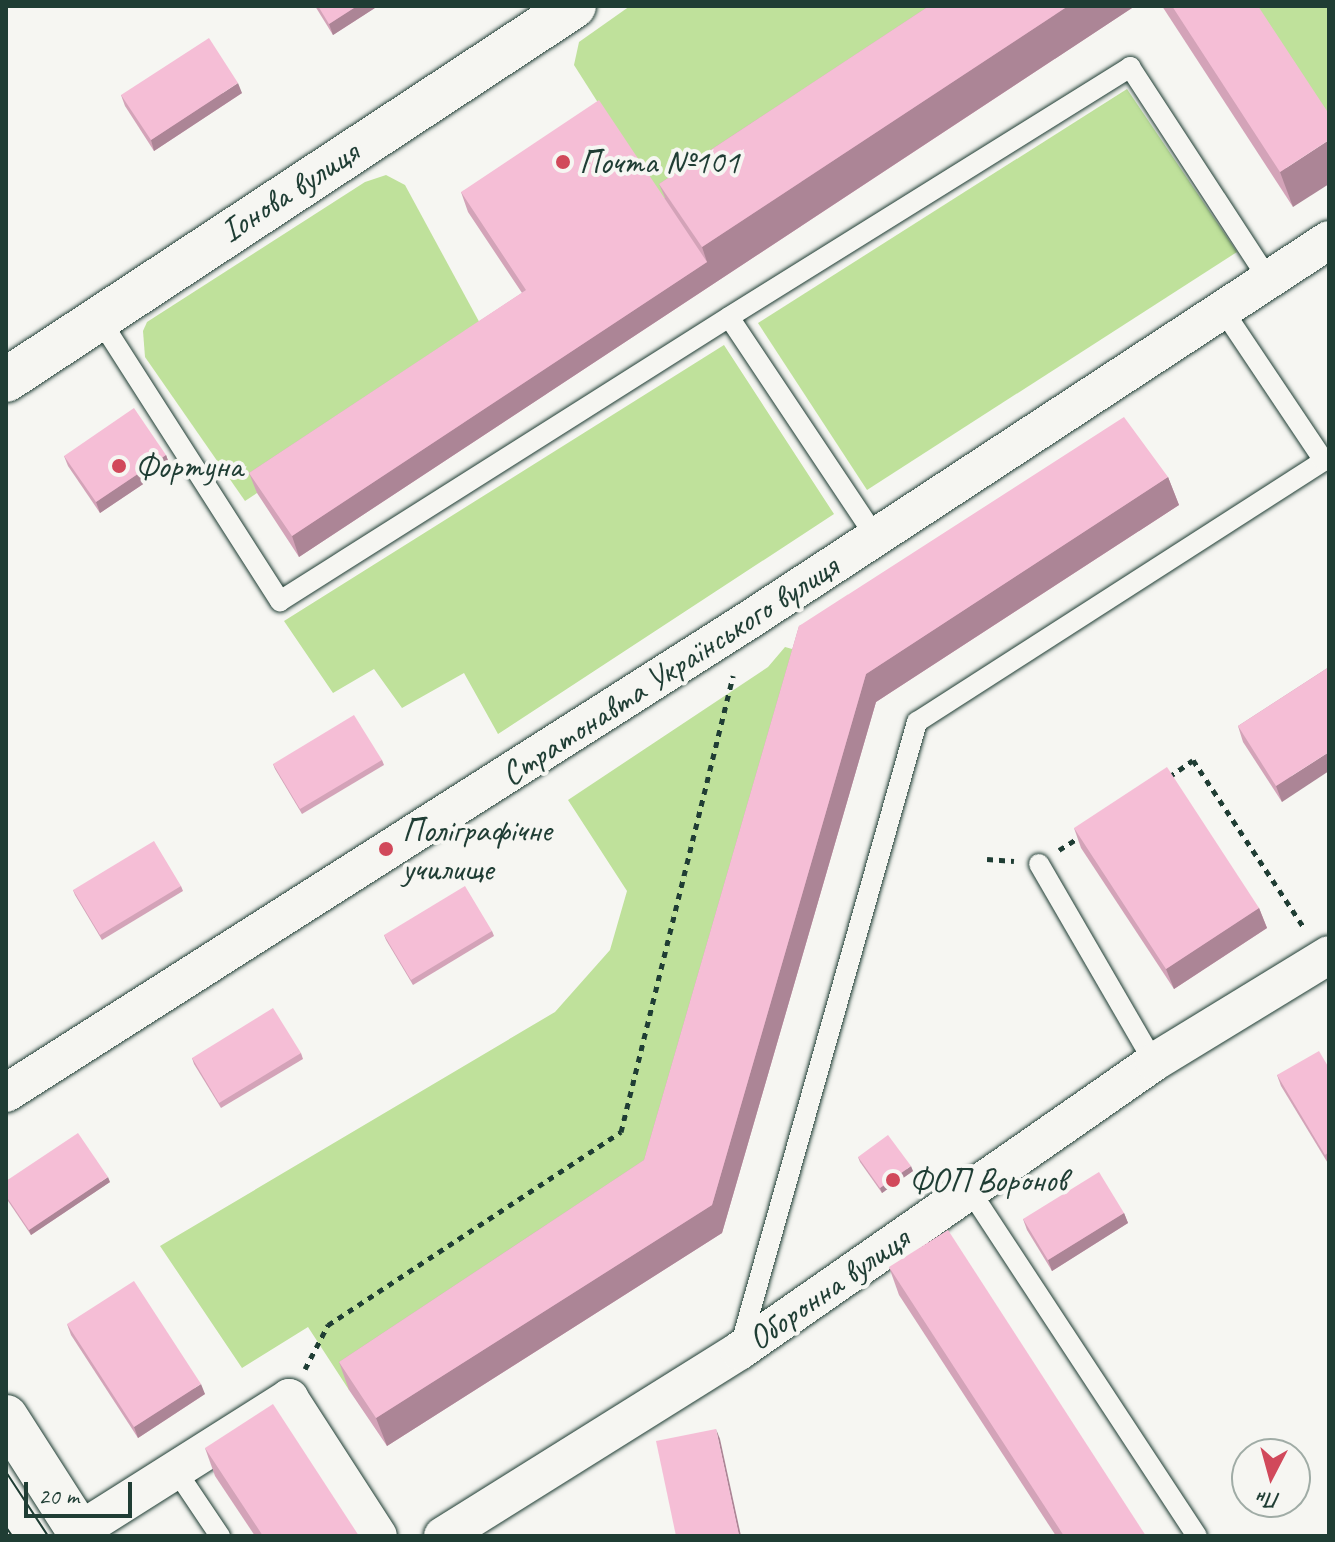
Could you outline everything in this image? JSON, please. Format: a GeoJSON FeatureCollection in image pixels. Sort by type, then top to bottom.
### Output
{"type":"FeatureCollection","features":[{"type":"Feature","properties":{"kind":"street","name":"Іонова вулиця"},"geometry":{"type":"LineString","coordinates":[[6,380],[97,315],[574,6]]}},
{"type":"Feature","properties":{"kind":"street","name":"Стратонавта Українського вулиця"},"geometry":{"type":"LineString","coordinates":[[6,1093],[746,622],[1329,240]]}},
{"type":"Feature","properties":{"kind":"street","name":"Оборонна вулиця"},"geometry":{"type":"LineString","coordinates":[[443,1536],[739,1351],[1154,1062],[1327,956]]}},
{"type":"Feature","properties":{"kind":"street"},"geometry":{"type":"LineString","coordinates":[[6,1417],[80,1534],[175,1469],[289,1398],[378,1536]]}},
{"type":"Feature","properties":{"kind":"lane"},"geometry":{"type":"LineString","coordinates":[[97,315],[280,601],[1130,67],[1268,279]]}},
{"type":"Feature","properties":{"kind":"lane"},"geometry":{"type":"LineString","coordinates":[[739,1351],[917,722],[1324,461],[1223,310]]}},
{"type":"Feature","properties":{"kind":"lane"},"geometry":{"type":"LineString","coordinates":[[729,317],[875,536]]}},
{"type":"Feature","properties":{"kind":"lane"},"geometry":{"type":"LineString","coordinates":[[1039,864],[1154,1062]]}},
{"type":"Feature","properties":{"kind":"lane"},"geometry":{"type":"LineString","coordinates":[[969,1189],[1197,1536]]}},
{"type":"Feature","properties":{"kind":"lane"},"geometry":{"type":"LineString","coordinates":[[175,1469],[220,1536]]}},
{"type":"Feature","properties":{"kind":"path"},"geometry":{"type":"LineString","coordinates":[[289,1398],[328,1325],[621,1132],[746,622]]}},
{"type":"Feature","properties":{"kind":"path"},"geometry":{"type":"LineString","coordinates":[[1154,786],[1193,760],[1327,956]]}},
{"type":"Feature","properties":{"kind":"path"},"geometry":{"type":"LineString","coordinates":[[987,859],[1039,864],[1090,829]]}},
{"type":"Feature","properties":{"kind":"green space"},"geometry":{"type":"Polygon","coordinates":[[[630,6],[995,6],[672,219],[574,65],[579,42],[630,6]]]}},
{"type":"Feature","properties":{"kind":"green space"},"geometry":{"type":"Polygon","coordinates":[[[1248,6],[1329,6],[1329,130],[1248,6]]]}},
{"type":"Feature","properties":{"kind":"green space"},"geometry":{"type":"Polygon","coordinates":[[[1127,89],[1237,252],[867,490],[758,323],[1127,89]]]}},
{"type":"Feature","properties":{"kind":"green space"},"geometry":{"type":"Polygon","coordinates":[[[386,175],[405,185],[489,340],[245,501],[145,357],[143,331],[147,322],[365,182],[386,175]]]}},
{"type":"Feature","properties":{"kind":"green space"},"geometry":{"type":"Polygon","coordinates":[[[724,345],[834,514],[498,734],[464,673],[402,708],[374,669],[333,693],[284,621],[724,345]]]}},
{"type":"Feature","properties":{"kind":"green space"},"geometry":{"type":"Polygon","coordinates":[[[785,647],[810,654],[654,1188],[349,1390],[308,1327],[242,1368],[160,1246],[555,1012],[610,950],[627,891],[568,800],[768,667],[785,647]]]}},
{"type":"Feature","properties":{"kind":"building"},"geometry":{"type":"Polygon","coordinates":[[[318,6],[357,6],[329,24],[318,6]]]}},
{"type":"Feature","properties":{"kind":"building"},"geometry":{"type":"Polygon","coordinates":[[[929,6],[1068,6],[702,247],[659,184],[929,6]]]}},
{"type":"Feature","properties":{"kind":"building"},"geometry":{"type":"Polygon","coordinates":[[[1172,6],[1258,6],[1329,114],[1329,140],[1280,172],[1172,6]]]}},
{"type":"Feature","properties":{"kind":"building"},"geometry":{"type":"Polygon","coordinates":[[[209,38],[238,83],[151,140],[121,95],[209,38]]]}},
{"type":"Feature","properties":{"kind":"building"},"geometry":{"type":"Polygon","coordinates":[[[599,100],[707,262],[292,536],[249,473],[526,290],[461,192],[599,100]]]}},
{"type":"Feature","properties":{"kind":"building","name":"Фортуна"},"geometry":{"type":"Polygon","coordinates":[[[134,408],[166,455],[96,502],[64,456],[134,408]]]}},
{"type":"Feature","properties":{"kind":"building"},"geometry":{"type":"Polygon","coordinates":[[[1124,417],[1168,477],[866,674],[712,1205],[376,1418],[339,1362],[644,1160],[799,626],[1124,417]]]}},
{"type":"Feature","properties":{"kind":"building"},"geometry":{"type":"Polygon","coordinates":[[[1329,667],[1329,752],[1276,786],[1238,726],[1329,667]]]}},
{"type":"Feature","properties":{"kind":"building"},"geometry":{"type":"Polygon","coordinates":[[[354,715],[382,760],[300,809],[273,764],[354,715]]]}},
{"type":"Feature","properties":{"kind":"building"},"geometry":{"type":"Polygon","coordinates":[[[1167,767],[1259,908],[1166,969],[1074,828],[1167,767]]]}},
{"type":"Feature","properties":{"kind":"building"},"geometry":{"type":"Polygon","coordinates":[[[154,841],[181,886],[100,935],[73,890],[154,841]]]}},
{"type":"Feature","properties":{"kind":"building"},"geometry":{"type":"Polygon","coordinates":[[[465,886],[492,931],[411,980],[384,935],[465,886]]]}},
{"type":"Feature","properties":{"kind":"building"},"geometry":{"type":"Polygon","coordinates":[[[273,1008],[301,1053],[219,1103],[192,1058],[273,1008]]]}},
{"type":"Feature","properties":{"kind":"building"},"geometry":{"type":"Polygon","coordinates":[[[1319,1051],[1329,1068],[1329,1152],[1325,1155],[1277,1075],[1319,1051]]]}},
{"type":"Feature","properties":{"kind":"building"},"geometry":{"type":"Polygon","coordinates":[[[78,1133],[108,1177],[29,1230],[6,1196],[6,1181],[78,1133]]]}},
{"type":"Feature","properties":{"kind":"building"},"geometry":{"type":"Polygon","coordinates":[[[888,1135],[911,1166],[880,1188],[858,1157],[888,1135]]]}},
{"type":"Feature","properties":{"kind":"building"},"geometry":{"type":"Polygon","coordinates":[[[1099,1172],[1124,1213],[1048,1260],[1023,1219],[1099,1172]]]}},
{"type":"Feature","properties":{"kind":"building"},"geometry":{"type":"Polygon","coordinates":[[[948,1230],[1146,1536],[1064,1536],[889,1267],[948,1230]]]}},
{"type":"Feature","properties":{"kind":"building"},"geometry":{"type":"Polygon","coordinates":[[[134,1281],[201,1384],[134,1427],[67,1324],[134,1281]]]}},
{"type":"Feature","properties":{"kind":"building"},"geometry":{"type":"Polygon","coordinates":[[[273,1404],[359,1536],[263,1536],[205,1448],[273,1404]]]}},
{"type":"Feature","properties":{"kind":"building"},"geometry":{"type":"Polygon","coordinates":[[[716,1429],[739,1535],[676,1536],[656,1441],[716,1429]]]}},
{"type":"Feature","properties":{"kind":"tram line"},"geometry":{"type":"LineString","coordinates":[[6,1472],[48,1536]]}},
{"type":"Feature","properties":{"kind":"tram line"},"geometry":{"type":"LineString","coordinates":[[6,1527],[12,1536]]}},
{"type":"Feature","properties":{"kind":"place","name":"Почта №101"},"geometry":{"type":"Point","coordinates":[563,162]}},
{"type":"Feature","properties":{"kind":"place","name":"Фортуна"},"geometry":{"type":"Point","coordinates":[119,466]}},
{"type":"Feature","properties":{"kind":"place","name":"Поліграфічне училище"},"geometry":{"type":"Point","coordinates":[386,849]}},
{"type":"Feature","properties":{"kind":"place","name":"ФОП Воронов"},"geometry":{"type":"Point","coordinates":[893,1180]}}]}
